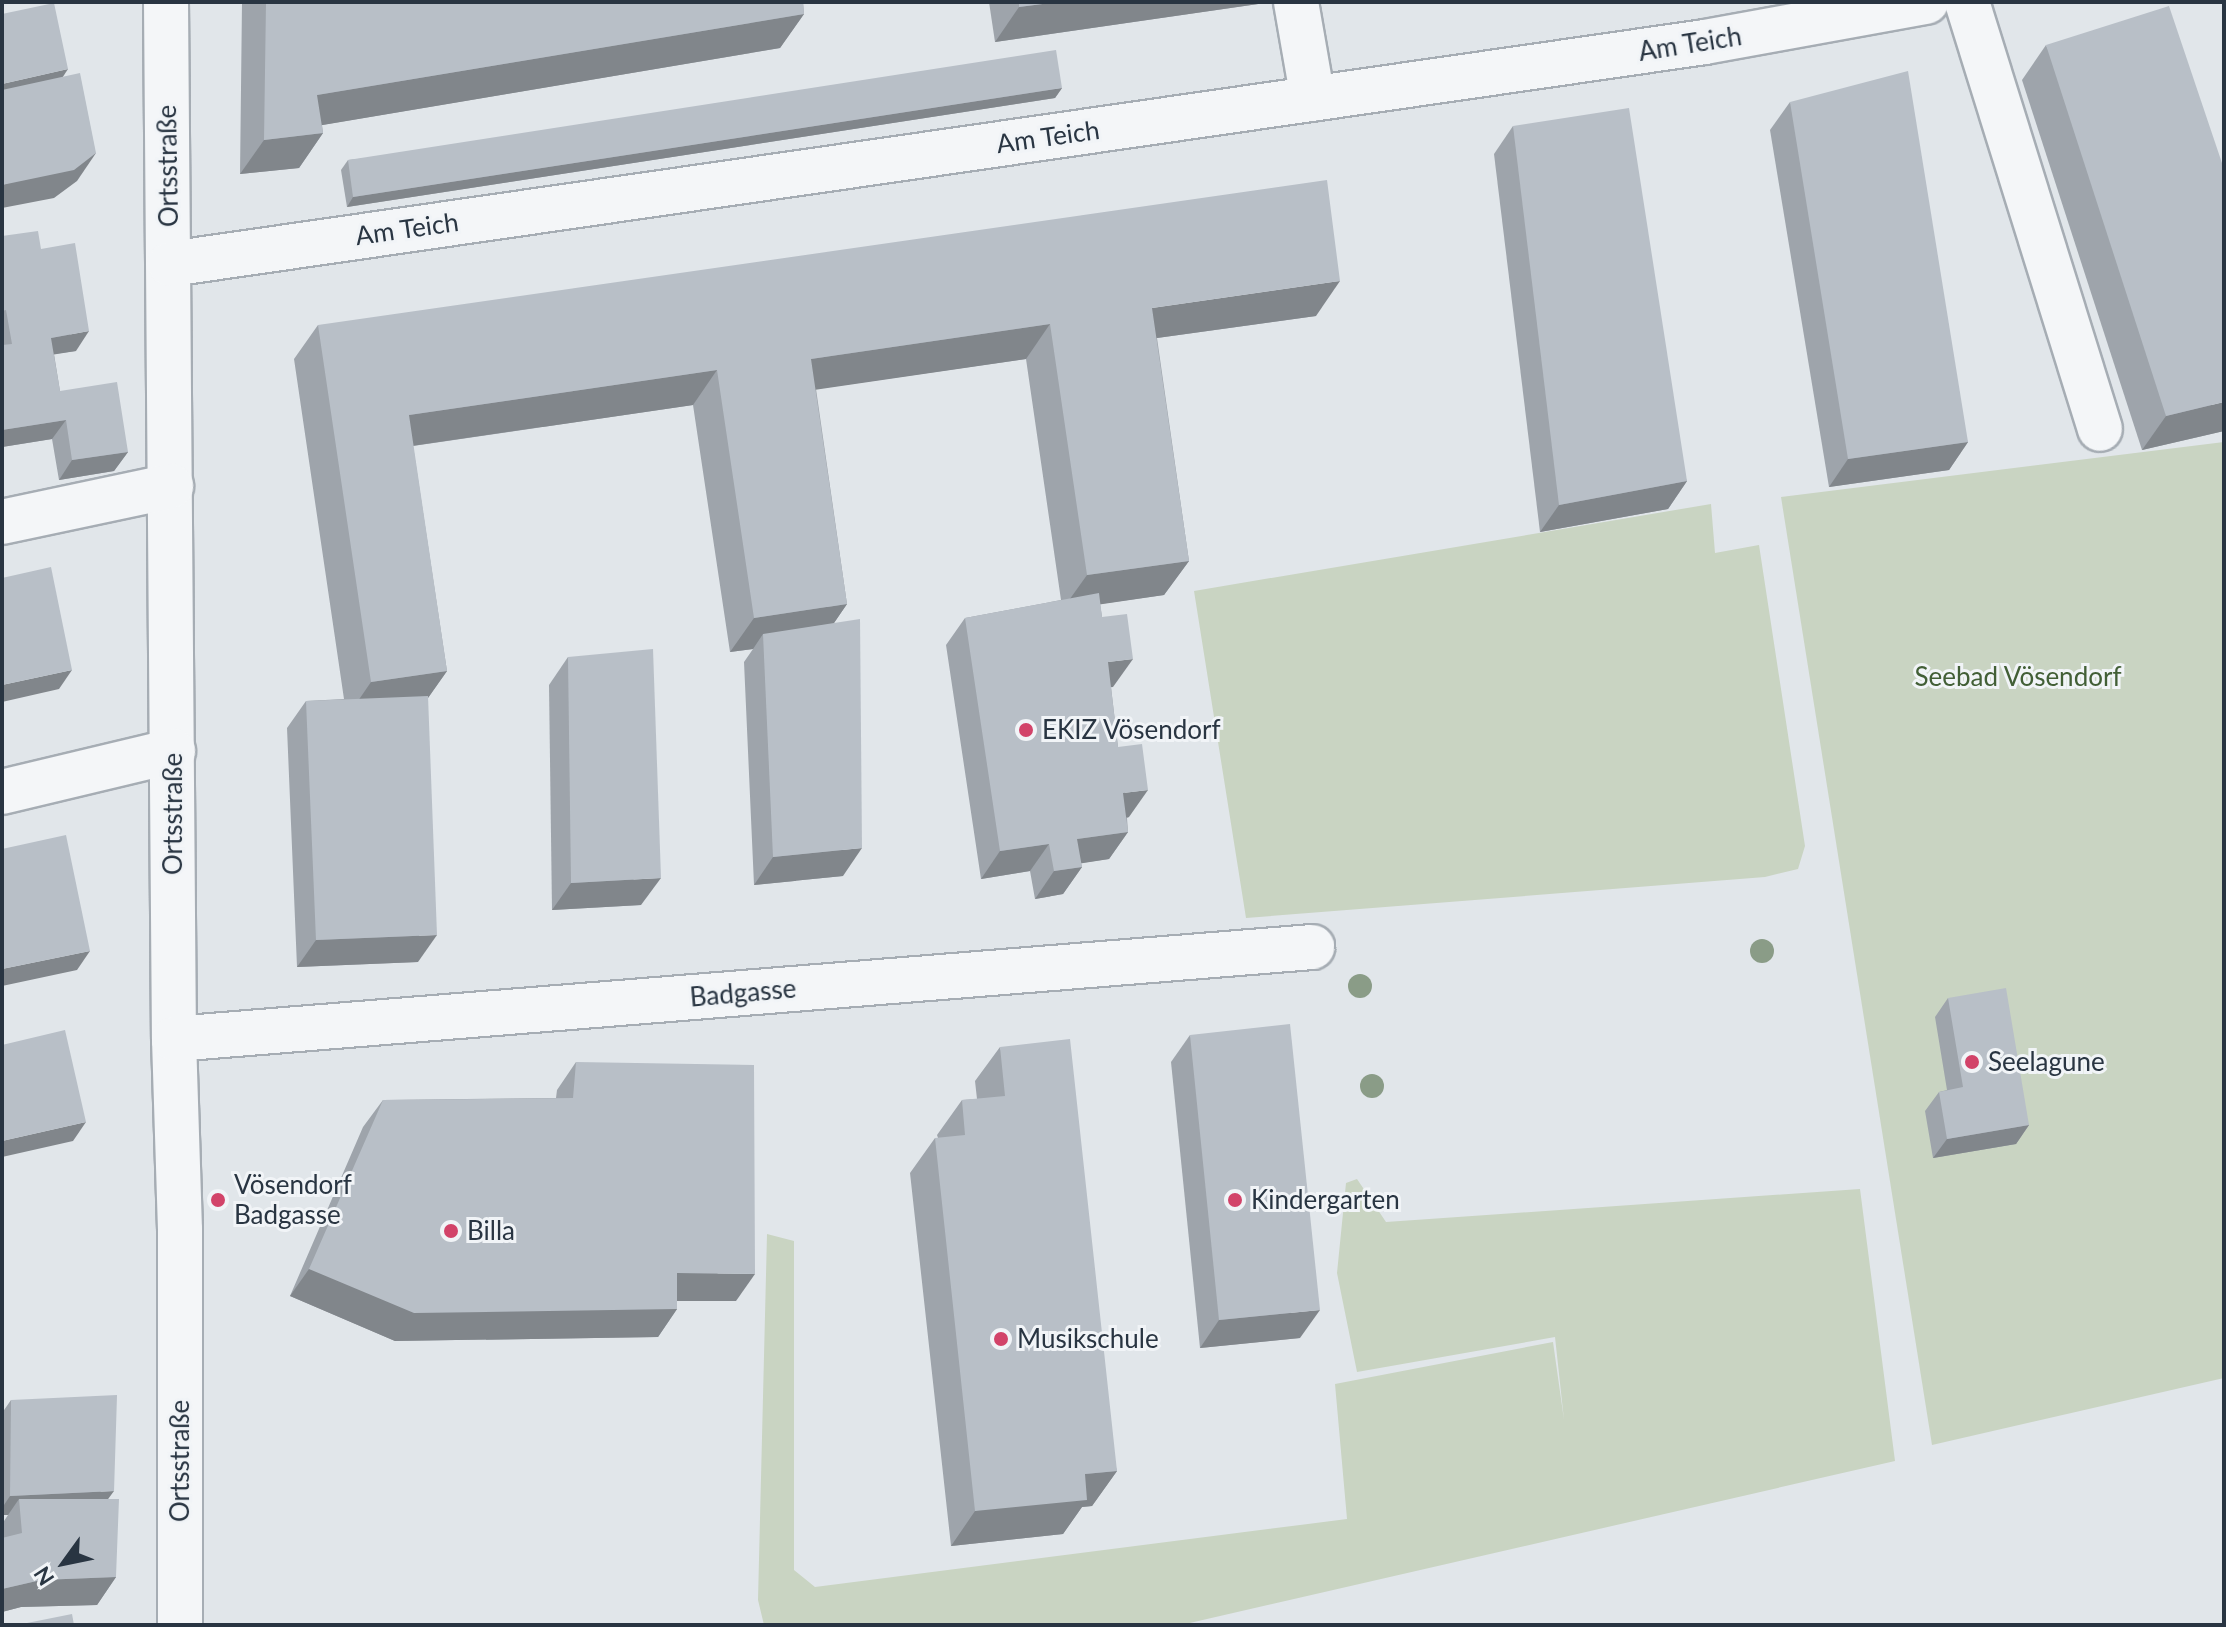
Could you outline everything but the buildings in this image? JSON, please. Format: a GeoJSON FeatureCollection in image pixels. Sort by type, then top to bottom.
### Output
{"type":"FeatureCollection","features":[{"type":"Feature","properties":{"kind":"street","name":"Ortsstraße"},"geometry":{"type":"LineString","coordinates":[[166,2],[174,1039],[180,1230],[180,1625]]}},
{"type":"Feature","properties":{"kind":"street"},"geometry":{"type":"LineString","coordinates":[[1296,2],[1313,99]]}},
{"type":"Feature","properties":{"kind":"street","name":"Am Teich"},"geometry":{"type":"LineString","coordinates":[[170,264],[1705,42],[1926,2]]}},
{"type":"Feature","properties":{"kind":"street"},"geometry":{"type":"LineString","coordinates":[[1967,2],[2100,429]]}},
{"type":"Feature","properties":{"kind":"street"},"geometry":{"type":"LineString","coordinates":[[2,522],[171,486]]}},
{"type":"Feature","properties":{"kind":"street"},"geometry":{"type":"LineString","coordinates":[[2,792],[173,751]]}},
{"type":"Feature","properties":{"kind":"street","name":"Badgasse"},"geometry":{"type":"LineString","coordinates":[[174,1039],[1312,947]]}},
{"type":"Feature","properties":{"kind":"green space","name":"Seebad Vösendorf"},"geometry":{"type":"Polygon","coordinates":[[[2224,442],[2224,1378],[1932,1445],[1781,497],[2224,442]]]}},
{"type":"Feature","properties":{"kind":"green space"},"geometry":{"type":"Polygon","coordinates":[[[1711,504],[1715,553],[1759,545],[1805,846],[1798,869],[1765,877],[1246,918],[1194,591],[1711,504]]]}},
{"type":"Feature","properties":{"kind":"green space"},"geometry":{"type":"Polygon","coordinates":[[[1357,1179],[1386,1222],[1860,1189],[1895,1461],[1181,1625],[764,1625],[758,1600],[767,1234],[794,1241],[794,1570],[815,1587],[1347,1519],[1335,1384],[1553,1342],[1564,1420],[1555,1337],[1357,1372],[1337,1273],[1346,1183],[1357,1179]]]}},
{"type":"Feature","properties":{"kind":"place","name":"EKIZ Vösendorf"},"geometry":{"type":"Point","coordinates":[1026,730]}},
{"type":"Feature","properties":{"kind":"place","name":"Seelagune"},"geometry":{"type":"Point","coordinates":[1972,1062]}},
{"type":"Feature","properties":{"kind":"place","name":"Vösendorf Badgasse"},"geometry":{"type":"Point","coordinates":[218,1200]}},
{"type":"Feature","properties":{"kind":"place","name":"Kindergarten"},"geometry":{"type":"Point","coordinates":[1235,1200]}},
{"type":"Feature","properties":{"kind":"place","name":"Billa"},"geometry":{"type":"Point","coordinates":[451,1231]}},
{"type":"Feature","properties":{"kind":"place","name":"Musikschule"},"geometry":{"type":"Point","coordinates":[1001,1339]}}]}
